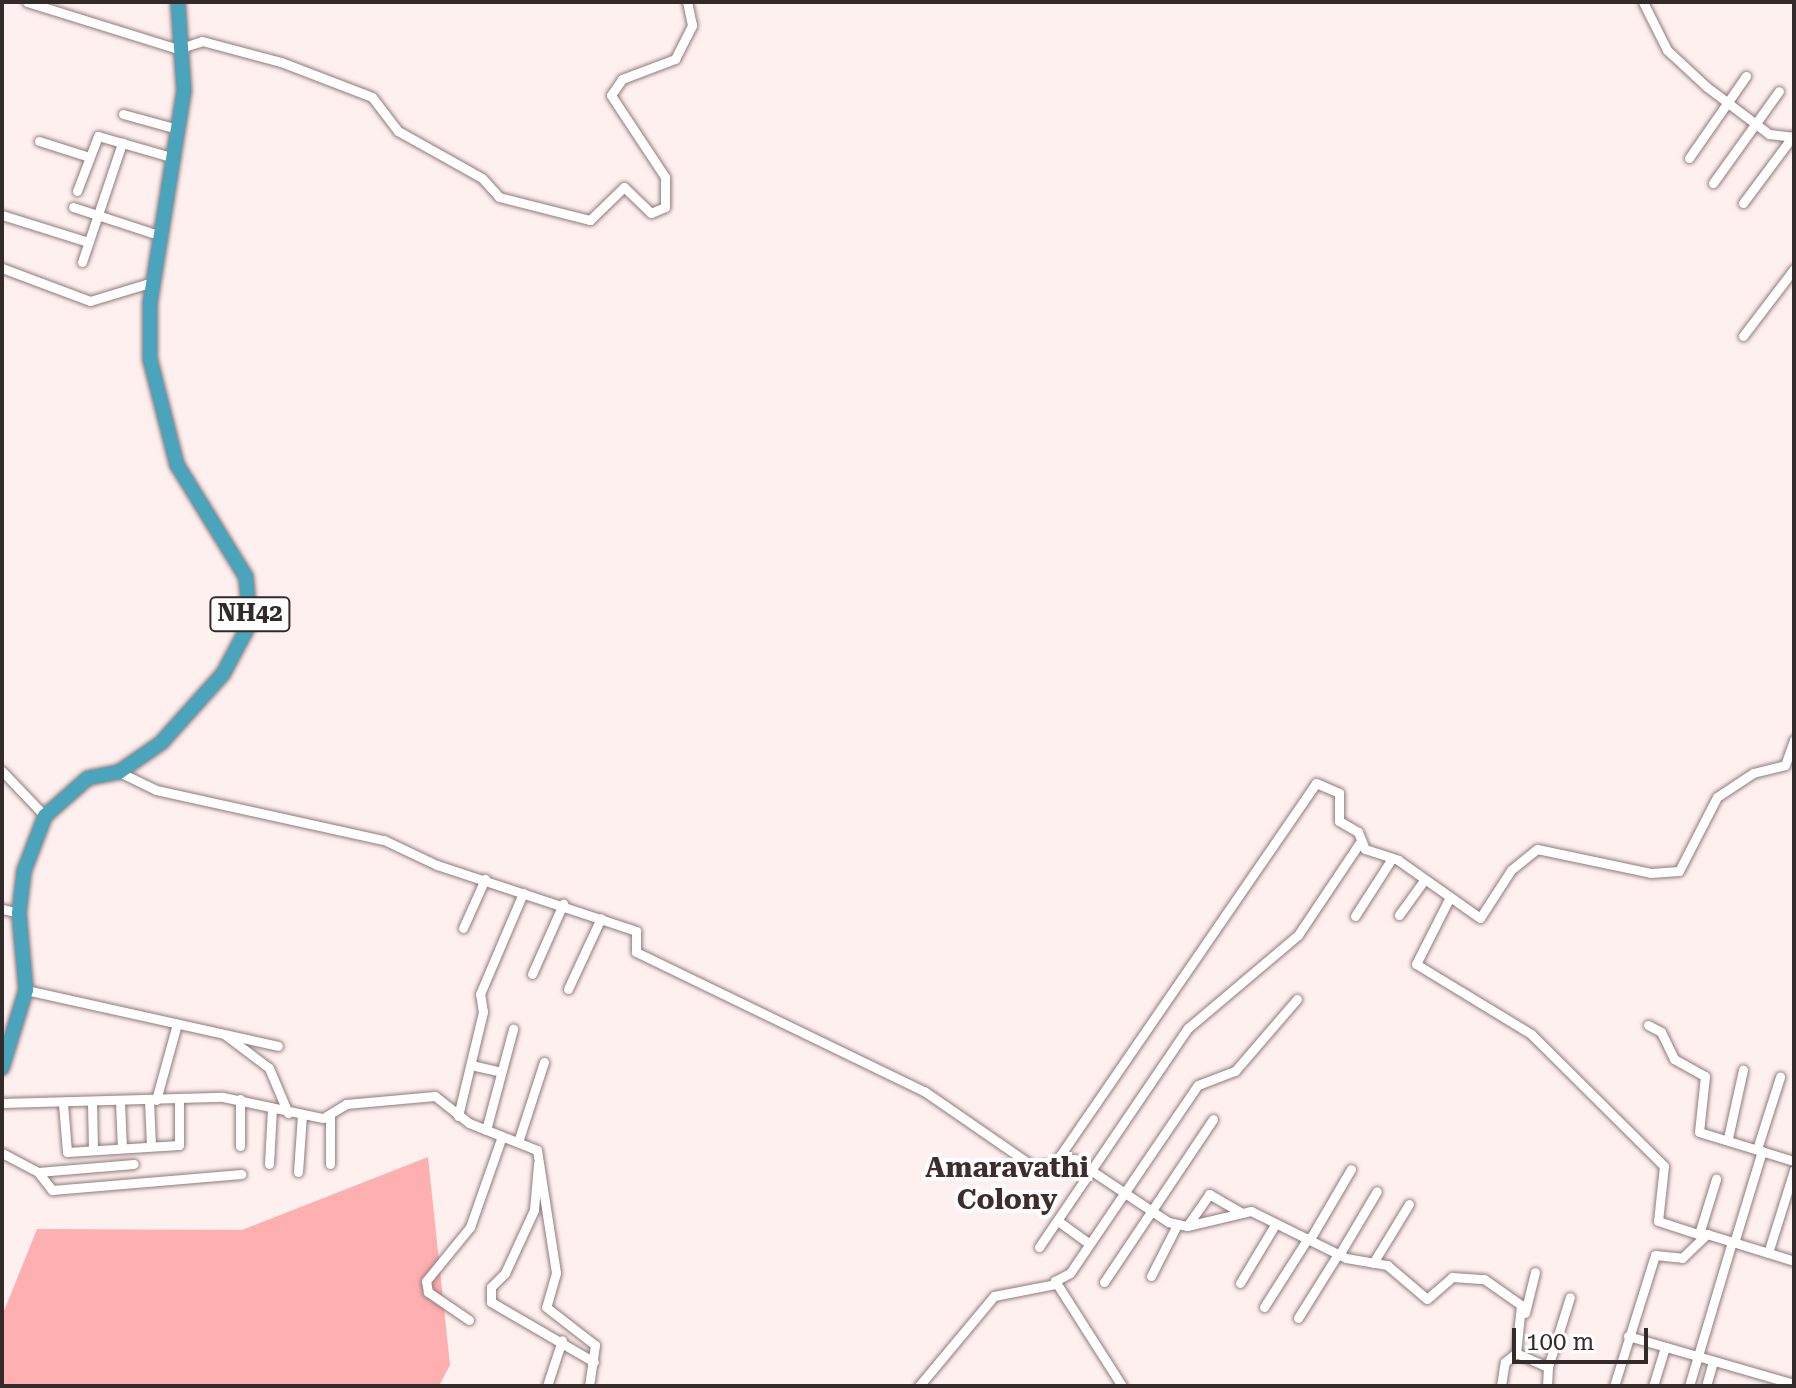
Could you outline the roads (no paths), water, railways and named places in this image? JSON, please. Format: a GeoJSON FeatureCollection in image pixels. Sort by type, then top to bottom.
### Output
{"type":"FeatureCollection","features":[{"type":"Feature","properties":{"kind":"highway","name":"NH42"},"geometry":{"type":"LineString","coordinates":[[2,1068],[26,990],[19,913],[24,871],[45,816],[88,778],[119,772],[197,708],[250,623],[246,577],[177,465],[156,394],[153,282],[178,129],[184,49],[178,2]]}},
{"type":"Feature","properties":{"kind":"street"},"geometry":{"type":"LineString","coordinates":[[27,2],[184,49],[202,41],[281,62],[372,97],[398,131],[482,178],[499,197],[590,220],[624,187],[651,213],[662,212],[665,177],[611,95],[622,79],[675,59],[692,25],[687,2]]}},
{"type":"Feature","properties":{"kind":"street"},"geometry":{"type":"LineString","coordinates":[[1643,2],[1667,50],[1756,124],[1794,136],[1743,203]]}},
{"type":"Feature","properties":{"kind":"street"},"geometry":{"type":"LineString","coordinates":[[1689,158],[1746,76]]}},
{"type":"Feature","properties":{"kind":"street"},"geometry":{"type":"LineString","coordinates":[[1713,183],[1779,91]]}},
{"type":"Feature","properties":{"kind":"street"},"geometry":{"type":"LineString","coordinates":[[123,114],[178,129]]}},
{"type":"Feature","properties":{"kind":"street"},"geometry":{"type":"LineString","coordinates":[[77,191],[98,136],[174,158]]}},
{"type":"Feature","properties":{"kind":"street"},"geometry":{"type":"LineString","coordinates":[[39,141],[89,157]]}},
{"type":"Feature","properties":{"kind":"street"},"geometry":{"type":"LineString","coordinates":[[82,262],[122,143]]}},
{"type":"Feature","properties":{"kind":"street"},"geometry":{"type":"LineString","coordinates":[[73,207],[161,236]]}},
{"type":"Feature","properties":{"kind":"street"},"geometry":{"type":"LineString","coordinates":[[2,215],[88,242]]}},
{"type":"Feature","properties":{"kind":"street"},"geometry":{"type":"LineString","coordinates":[[2,268],[90,301],[153,282]]}},
{"type":"Feature","properties":{"kind":"street"},"geometry":{"type":"LineString","coordinates":[[1743,336],[1794,269]]}},
{"type":"Feature","properties":{"kind":"street"},"geometry":{"type":"LineString","coordinates":[[1056,1162],[1316,783],[1339,793],[1339,821],[1361,841],[1482,917],[1511,870],[1543,848],[1651,873],[1679,871],[1717,797],[1753,773],[1785,765],[1794,740]]}},
{"type":"Feature","properties":{"kind":"street"},"geometry":{"type":"LineString","coordinates":[[2,771],[45,816]]}},
{"type":"Feature","properties":{"kind":"street"},"geometry":{"type":"LineString","coordinates":[[119,772],[156,790],[384,840],[637,932],[636,952],[924,1091],[1034,1167],[1074,1159],[1152,1214],[1182,1225],[1240,1212],[1256,1213],[1273,1228],[1309,1238],[1339,1255],[1391,1267],[1427,1299],[1447,1279],[1470,1274],[1525,1313]]}},
{"type":"Feature","properties":{"kind":"street"},"geometry":{"type":"LineString","coordinates":[[1039,1247],[1094,1171],[1188,1028],[1298,935],[1361,841]]}},
{"type":"Feature","properties":{"kind":"street"},"geometry":{"type":"LineString","coordinates":[[1355,916],[1391,860]]}},
{"type":"Feature","properties":{"kind":"street"},"geometry":{"type":"LineString","coordinates":[[463,928],[485,879]]}},
{"type":"Feature","properties":{"kind":"street"},"geometry":{"type":"LineString","coordinates":[[1399,915],[1425,879]]}},
{"type":"Feature","properties":{"kind":"street"},"geometry":{"type":"LineString","coordinates":[[458,1116],[471,1065],[480,994],[523,893]]}},
{"type":"Feature","properties":{"kind":"street"},"geometry":{"type":"LineString","coordinates":[[1450,897],[1416,964],[1531,1034],[1664,1166],[1658,1221],[1794,1261]]}},
{"type":"Feature","properties":{"kind":"street"},"geometry":{"type":"LineString","coordinates":[[532,974],[563,904]]}},
{"type":"Feature","properties":{"kind":"street"},"geometry":{"type":"LineString","coordinates":[[2,909],[19,913]]}},
{"type":"Feature","properties":{"kind":"street"},"geometry":{"type":"LineString","coordinates":[[568,989],[601,918]]}},
{"type":"Feature","properties":{"kind":"street"},"geometry":{"type":"LineString","coordinates":[[26,990],[278,1046]]}},
{"type":"Feature","properties":{"kind":"street"},"geometry":{"type":"LineString","coordinates":[[919,1386],[994,1296],[1055,1284],[1088,1243],[1198,1085],[1235,1071],[1297,999]]}},
{"type":"Feature","properties":{"kind":"street"},"geometry":{"type":"LineString","coordinates":[[151,1146],[153,1100],[177,1024]]}},
{"type":"Feature","properties":{"kind":"street"},"geometry":{"type":"LineString","coordinates":[[1648,1025],[1661,1032],[1674,1059],[1705,1076],[1696,1129],[1794,1161]]}},
{"type":"Feature","properties":{"kind":"street"},"geometry":{"type":"LineString","coordinates":[[486,1130],[513,1029]]}},
{"type":"Feature","properties":{"kind":"street"},"geometry":{"type":"LineString","coordinates":[[224,1034],[269,1068],[288,1113]]}},
{"type":"Feature","properties":{"kind":"street"},"geometry":{"type":"LineString","coordinates":[[519,1139],[544,1062]]}},
{"type":"Feature","properties":{"kind":"street"},"geometry":{"type":"LineString","coordinates":[[471,1065],[501,1072]]}},
{"type":"Feature","properties":{"kind":"street"},"geometry":{"type":"LineString","coordinates":[[1728,1138],[1743,1070]]}},
{"type":"Feature","properties":{"kind":"street"},"geometry":{"type":"LineString","coordinates":[[1689,1386],[1780,1077]]}},
{"type":"Feature","properties":{"kind":"street"},"geometry":{"type":"LineString","coordinates":[[2,1103],[240,1099],[288,1113],[330,1115],[346,1104],[424,1094],[486,1130],[519,1139],[539,1157],[556,1273],[547,1311],[595,1345],[589,1386]]}},
{"type":"Feature","properties":{"kind":"street"},"geometry":{"type":"LineString","coordinates":[[63,1104],[65,1151],[93,1150],[179,1143],[179,1099]]}},
{"type":"Feature","properties":{"kind":"street"},"geometry":{"type":"LineString","coordinates":[[240,1099],[240,1146]]}},
{"type":"Feature","properties":{"kind":"street"},"geometry":{"type":"LineString","coordinates":[[120,1101],[122,1148]]}},
{"type":"Feature","properties":{"kind":"street"},"geometry":{"type":"LineString","coordinates":[[92,1102],[93,1150]]}},
{"type":"Feature","properties":{"kind":"street"},"geometry":{"type":"LineString","coordinates":[[269,1164],[272,1108]]}},
{"type":"Feature","properties":{"kind":"street"},"geometry":{"type":"LineString","coordinates":[[298,1172],[302,1115]]}},
{"type":"Feature","properties":{"kind":"street"},"geometry":{"type":"LineString","coordinates":[[330,1115],[330,1164]]}},
{"type":"Feature","properties":{"kind":"street"},"geometry":{"type":"LineString","coordinates":[[1104,1282],[1213,1119]]}},
{"type":"Feature","properties":{"kind":"street"},"geometry":{"type":"LineString","coordinates":[[469,1320],[428,1292],[426,1281],[470,1227],[502,1136]]}},
{"type":"Feature","properties":{"kind":"street"},"geometry":{"type":"LineString","coordinates":[[2,1153],[38,1172],[52,1190],[241,1174]]}},
{"type":"Feature","properties":{"kind":"street"},"geometry":{"type":"LineString","coordinates":[[539,1157],[532,1214],[489,1295],[495,1306],[562,1340],[594,1362]]}},
{"type":"Feature","properties":{"kind":"street"},"geometry":{"type":"LineString","coordinates":[[38,1172],[134,1164]]}},
{"type":"Feature","properties":{"kind":"street"},"geometry":{"type":"LineString","coordinates":[[1264,1307],[1351,1169]]}},
{"type":"Feature","properties":{"kind":"street"},"geometry":{"type":"LineString","coordinates":[[1768,1253],[1794,1170]]}},
{"type":"Feature","properties":{"kind":"street"},"geometry":{"type":"LineString","coordinates":[[1614,1386],[1652,1258],[1682,1258],[1700,1234],[1716,1179]]}},
{"type":"Feature","properties":{"kind":"street"},"geometry":{"type":"LineString","coordinates":[[1298,1318],[1377,1191]]}},
{"type":"Feature","properties":{"kind":"street"},"geometry":{"type":"LineString","coordinates":[[1151,1276],[1182,1225],[1209,1194],[1240,1212]]}},
{"type":"Feature","properties":{"kind":"street"},"geometry":{"type":"LineString","coordinates":[[1373,1263],[1409,1204]]}},
{"type":"Feature","properties":{"kind":"street"},"geometry":{"type":"LineString","coordinates":[[1058,1221],[1088,1243]]}},
{"type":"Feature","properties":{"kind":"street"},"geometry":{"type":"LineString","coordinates":[[1240,1283],[1273,1228]]}},
{"type":"Feature","properties":{"kind":"street"},"geometry":{"type":"LineString","coordinates":[[1501,1386],[1505,1362],[1516,1353],[1535,1272]]}},
{"type":"Feature","properties":{"kind":"street"},"geometry":{"type":"LineString","coordinates":[[1055,1284],[1122,1386]]}},
{"type":"Feature","properties":{"kind":"street"},"geometry":{"type":"LineString","coordinates":[[1547,1386],[1548,1367],[1570,1297]]}},
{"type":"Feature","properties":{"kind":"street"},"geometry":{"type":"LineString","coordinates":[[1628,1336],[1698,1356],[1766,1381],[1794,1384]]}},
{"type":"Feature","properties":{"kind":"street"},"geometry":{"type":"LineString","coordinates":[[547,1386],[562,1340]]}},
{"type":"Feature","properties":{"kind":"street"},"geometry":{"type":"LineString","coordinates":[[1653,1386],[1665,1347]]}},
{"type":"Feature","properties":{"kind":"street"},"geometry":{"type":"LineString","coordinates":[[1516,1353],[1548,1367]]}},
{"type":"Feature","properties":{"kind":"street"},"geometry":{"type":"LineString","coordinates":[[1706,1386],[1713,1361]]}},
{"type":"Feature","properties":{"kind":"district","name":"Amaravathi Colony"},"geometry":{"type":"Point","coordinates":[1007,1184]}}]}
